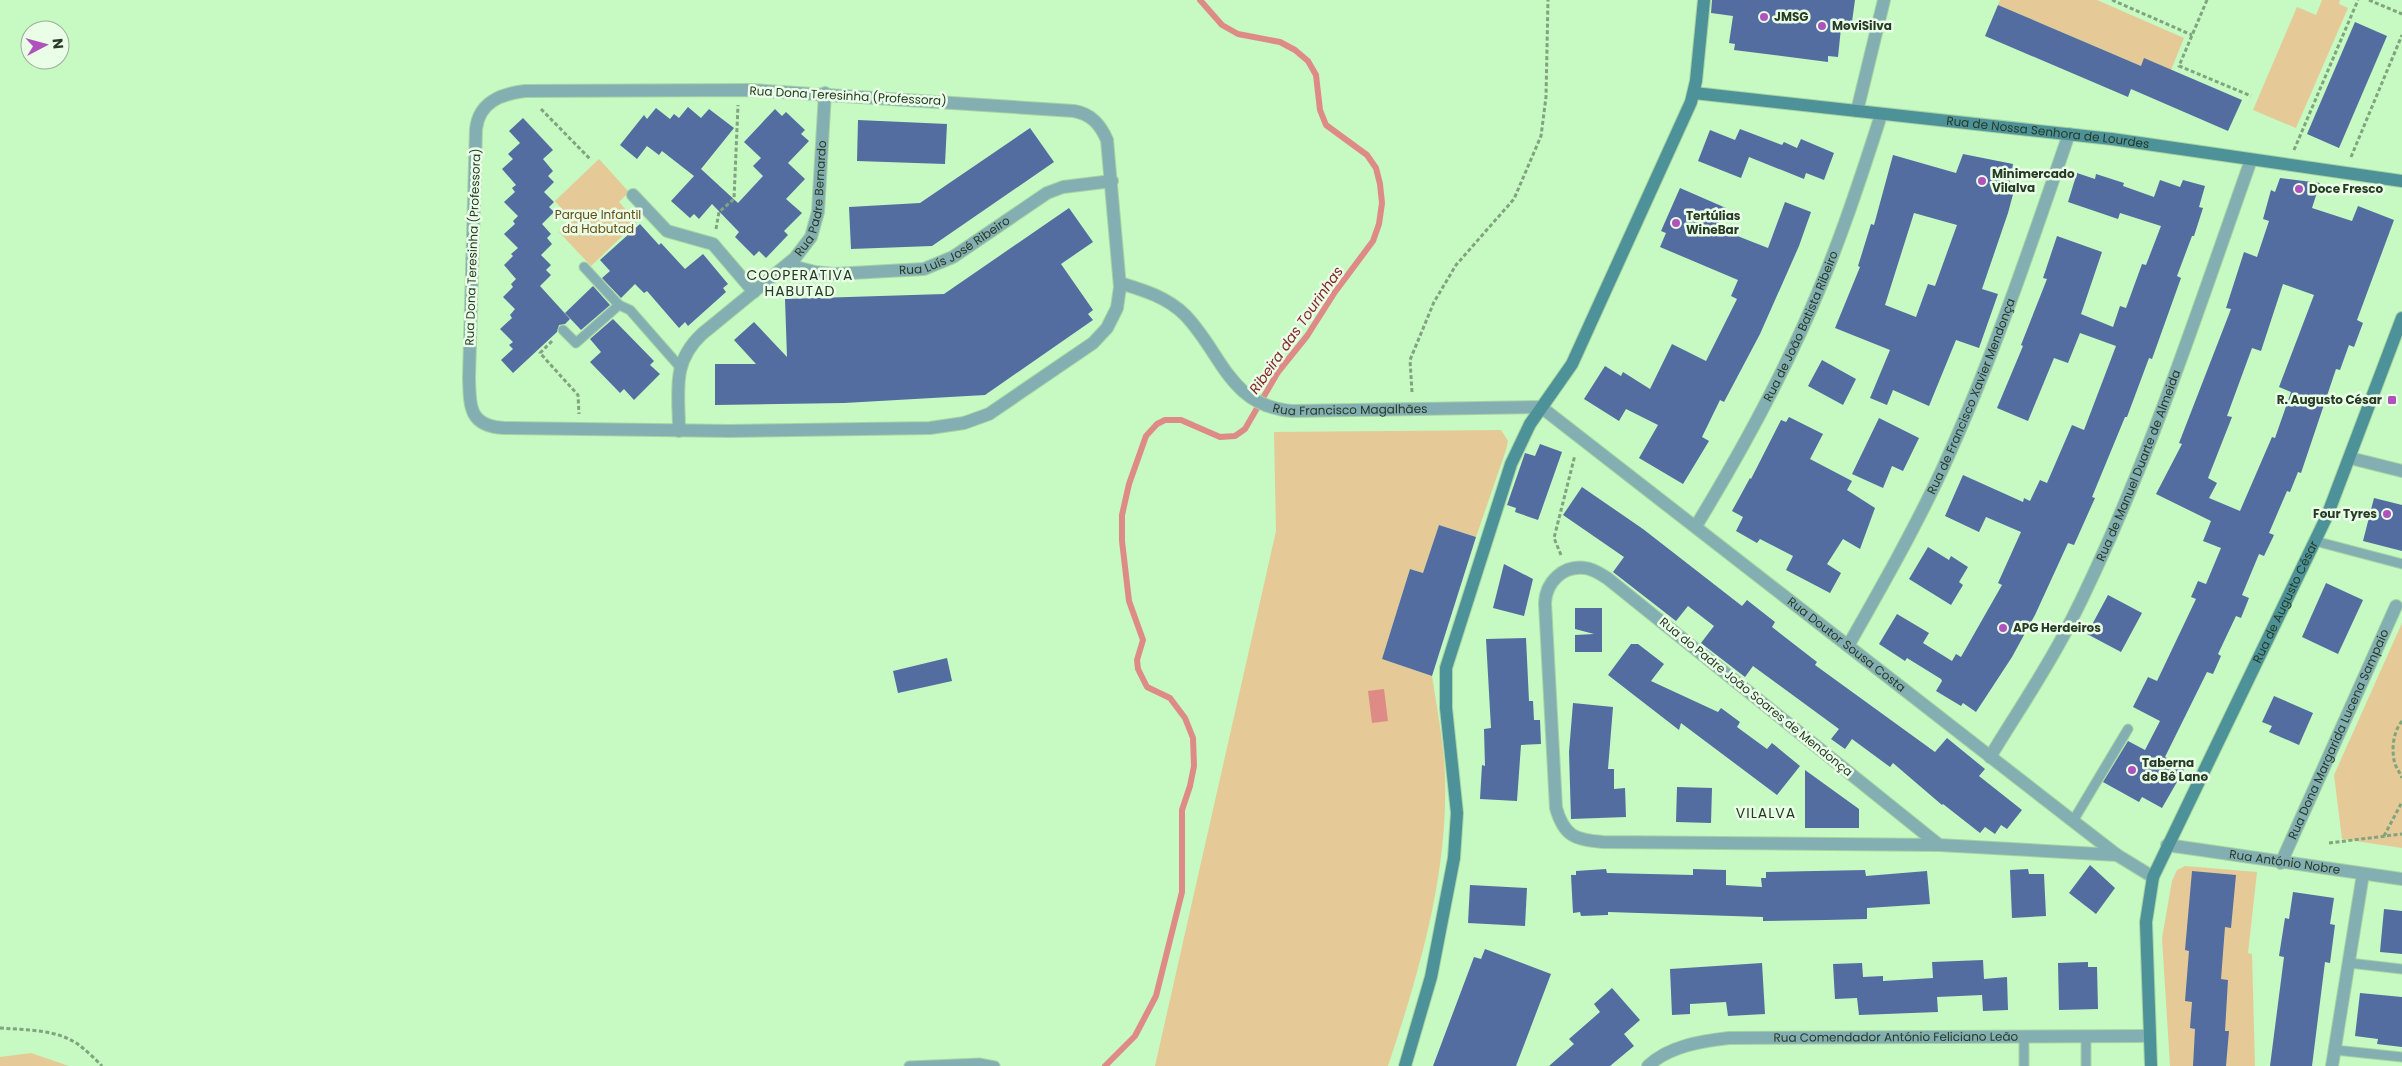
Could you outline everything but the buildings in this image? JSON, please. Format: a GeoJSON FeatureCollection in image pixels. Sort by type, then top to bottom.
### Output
{"type":"FeatureCollection","features":[{"type":"Feature","properties":{"kind":"street"},"geometry":{"type":"LineString","coordinates":[[1405,1066],[1433,968],[1455,850],[1456,813],[1446,708],[1446,668],[1511,464],[1530,424],[1572,364],[1694,93],[1704,0]]}},
{"type":"Feature","properties":{"kind":"street"},"geometry":{"type":"LineString","coordinates":[[1857,111],[1884,0]]}},
{"type":"Feature","properties":{"kind":"street","name":"Rua Dona Teresinha (Professora)"},"geometry":{"type":"LineString","coordinates":[[738,90],[825,94],[1082,112],[1097,122],[1107,140],[1120,283],[1117,308],[1112,318],[1093,343],[1001,407],[977,419],[958,424],[930,428],[679,431],[488,426],[476,417],[471,405],[469,378],[477,121],[480,114],[491,101],[507,94],[525,92],[738,90]]}},
{"type":"Feature","properties":{"kind":"street","name":"Rua de Nossa Senhora de Lourdes"},"geometry":{"type":"LineString","coordinates":[[1694,93],[2069,134],[2402,181]]}},
{"type":"Feature","properties":{"kind":"street","name":"Rua Padre Bernardo"},"geometry":{"type":"LineString","coordinates":[[679,431],[680,368],[684,354],[694,341],[788,264],[806,245],[816,220],[825,94]]}},
{"type":"Feature","properties":{"kind":"street","name":"Rua de João Batista Ribeiro"},"geometry":{"type":"LineString","coordinates":[[1696,526],[1736,461],[1803,327],[1854,196],[1881,114]]}},
{"type":"Feature","properties":{"kind":"street","name":"Rua de Francisco Xavier Mendonça"},"geometry":{"type":"LineString","coordinates":[[1848,646],[1899,556],[1942,469],[1997,336],[2069,134]]}},
{"type":"Feature","properties":{"kind":"street","name":"Rua de Manuel Duarte de Almeida"},"geometry":{"type":"LineString","coordinates":[[1990,756],[2062,636],[2095,571],[2159,422],[2251,160]]}},
{"type":"Feature","properties":{"kind":"street","name":"Rua Luís José Ribeiro"},"geometry":{"type":"LineString","coordinates":[[788,264],[815,272],[834,274],[924,269],[953,257],[1047,193],[1063,187],[1112,181]]}},
{"type":"Feature","properties":{"kind":"street"},"geometry":{"type":"LineString","coordinates":[[633,195],[667,231],[713,244],[754,292]]}},
{"type":"Feature","properties":{"kind":"street","name":"Rua Francisco Magalhães"},"geometry":{"type":"LineString","coordinates":[[1120,283],[1155,295],[1178,309],[1195,327],[1234,382],[1257,402],[1272,408],[1292,411],[1541,407]]}},
{"type":"Feature","properties":{"kind":"street","name":"Rua de Augusto César"},"geometry":{"type":"LineString","coordinates":[[2151,1066],[2146,922],[2153,877],[2166,846],[2315,541],[2350,458],[2402,318]]}},
{"type":"Feature","properties":{"kind":"street","name":"Rua Doutor Sousa Costa"},"geometry":{"type":"LineString","coordinates":[[1541,407],[2117,855],[2153,877]]}},
{"type":"Feature","properties":{"kind":"street"},"geometry":{"type":"LineString","coordinates":[[2350,458],[2402,471]]}},
{"type":"Feature","properties":{"kind":"street","name":"Rua do Padre João Soares de Mendonça"},"geometry":{"type":"LineString","coordinates":[[1585,567],[1607,578],[1939,844],[1602,842],[1576,838],[1566,831],[1556,808],[1545,603],[1550,583],[1566,571],[1585,567]]}},
{"type":"Feature","properties":{"kind":"street","name":"Rua Dona Margarida Lucena Sampaio"},"geometry":{"type":"LineString","coordinates":[[2281,863],[2396,606]]}},
{"type":"Feature","properties":{"kind":"street"},"geometry":{"type":"LineString","coordinates":[[1939,844],[2117,855]]}},
{"type":"Feature","properties":{"kind":"street","name":"Rua António Nobre"},"geometry":{"type":"LineString","coordinates":[[2166,846],[2402,879]]}},
{"type":"Feature","properties":{"kind":"street"},"geometry":{"type":"LineString","coordinates":[[2332,1066],[2363,874]]}},
{"type":"Feature","properties":{"kind":"street","name":"Rua Comendador António Feliciano Leão"},"geometry":{"type":"LineString","coordinates":[[1648,1066],[1669,1053],[1687,1046],[1729,1038],[2149,1036]]}},
{"type":"Feature","properties":{"kind":"lane"},"geometry":{"type":"LineString","coordinates":[[584,267],[618,305],[630,310],[680,368]]}},
{"type":"Feature","properties":{"kind":"lane"},"geometry":{"type":"LineString","coordinates":[[564,330],[576,343],[618,305]]}},
{"type":"Feature","properties":{"kind":"lane"},"geometry":{"type":"LineString","coordinates":[[2315,541],[2402,564]]}},
{"type":"Feature","properties":{"kind":"lane"},"geometry":{"type":"LineString","coordinates":[[2073,821],[2128,729]]}},
{"type":"Feature","properties":{"kind":"lane"},"geometry":{"type":"LineString","coordinates":[[2349,963],[2402,969]]}},
{"type":"Feature","properties":{"kind":"lane"},"geometry":{"type":"LineString","coordinates":[[2024,1036],[2024,1066]]}},
{"type":"Feature","properties":{"kind":"lane"},"geometry":{"type":"LineString","coordinates":[[2086,1036],[2086,1066]]}},
{"type":"Feature","properties":{"kind":"lane"},"geometry":{"type":"LineString","coordinates":[[2334,1050],[2402,1057]]}},
{"type":"Feature","properties":{"kind":"lane"},"geometry":{"type":"LineString","coordinates":[[909,1066],[979,1063],[995,1066]]}},
{"type":"Feature","properties":{"kind":"path"},"geometry":{"type":"LineString","coordinates":[[1424,408],[1412,397],[1410,380],[1410,360],[1420,330],[1456,265],[1514,199],[1541,136],[1546,97],[1548,0]]}},
{"type":"Feature","properties":{"kind":"path"},"geometry":{"type":"LineString","coordinates":[[2112,0],[2192,35]]}},
{"type":"Feature","properties":{"kind":"path"},"geometry":{"type":"LineString","coordinates":[[2207,0],[2180,66],[2251,96]]}},
{"type":"Feature","properties":{"kind":"path"},"geometry":{"type":"LineString","coordinates":[[2293,150],[2358,0]]}},
{"type":"Feature","properties":{"kind":"path"},"geometry":{"type":"LineString","coordinates":[[2369,0],[2402,14]]}},
{"type":"Feature","properties":{"kind":"path"},"geometry":{"type":"LineString","coordinates":[[2351,158],[2402,35]]}},
{"type":"Feature","properties":{"kind":"path"},"geometry":{"type":"LineString","coordinates":[[713,244],[719,212],[734,199],[738,90]]}},
{"type":"Feature","properties":{"kind":"path"},"geometry":{"type":"LineString","coordinates":[[525,92],[591,160]]}},
{"type":"Feature","properties":{"kind":"path"},"geometry":{"type":"LineString","coordinates":[[564,330],[540,353],[578,395],[580,429]]}},
{"type":"Feature","properties":{"kind":"path"},"geometry":{"type":"LineString","coordinates":[[1554,538],[1576,449]]}},
{"type":"Feature","properties":{"kind":"path"},"geometry":{"type":"LineString","coordinates":[[2402,721],[2397,727],[2394,746],[2395,763],[2402,778]]}},
{"type":"Feature","properties":{"kind":"path"},"geometry":{"type":"LineString","coordinates":[[2384,836],[2402,802]]}},
{"type":"Feature","properties":{"kind":"path"},"geometry":{"type":"LineString","coordinates":[[2329,843],[2402,834]]}},
{"type":"Feature","properties":{"kind":"path"},"geometry":{"type":"LineString","coordinates":[[0,1028],[40,1031],[62,1037],[78,1044],[102,1066]]}},
{"type":"Feature","properties":{"kind":"green space"},"geometry":{"type":"Polygon","coordinates":[[[2000,0],[2097,0],[2184,38],[2171,70],[2141,66],[1998,5],[2000,0]]]}},
{"type":"Feature","properties":{"kind":"green space"},"geometry":{"type":"Polygon","coordinates":[[[2322,0],[2340,0],[2339,4],[2348,8],[2296,128],[2253,110],[2297,7],[2316,15],[2322,0]]]}},
{"type":"Feature","properties":{"kind":"green space","name":"Parque Infantil da Habutad"},"geometry":{"type":"Polygon","coordinates":[[[599,159],[629,192],[619,202],[637,222],[591,266],[559,232],[572,220],[555,201],[599,159]]]}},
{"type":"Feature","properties":{"kind":"green space"},"geometry":{"type":"Polygon","coordinates":[[[1501,430],[1508,441],[1506,450],[1476,537],[1439,525],[1423,573],[1410,569],[1382,659],[1432,676],[1442,739],[1445,777],[1442,851],[1429,924],[1410,996],[1388,1066],[1155,1066],[1276,531],[1274,432],[1501,430]]]}},
{"type":"Feature","properties":{"kind":"green space"},"geometry":{"type":"Polygon","coordinates":[[[2402,623],[2402,848],[2342,839],[2334,775],[2402,623]]]}},
{"type":"Feature","properties":{"kind":"green space"},"geometry":{"type":"Polygon","coordinates":[[[2185,866],[2257,872],[2248,953],[2252,954],[2255,1066],[2170,1066],[2162,938],[2172,881],[2177,870],[2185,866]]]}},
{"type":"Feature","properties":{"kind":"green space"},"geometry":{"type":"Polygon","coordinates":[[[31,1053],[69,1066],[0,1066],[0,1057],[31,1053]]]}},
{"type":"Feature","properties":{"kind":"shaded area"},"geometry":{"type":"Polygon","coordinates":[[[1384,689],[1388,721],[1372,723],[1368,691],[1384,689]]]}},
{"type":"Feature","properties":{"kind":"waterway","name":"Ribeira das Tourinhas"},"geometry":{"type":"LineString","coordinates":[[1105,1066],[1135,1036],[1156,996],[1182,892],[1182,810],[1194,766],[1193,738],[1185,718],[1170,698],[1147,687],[1138,669],[1137,660],[1143,640],[1129,601],[1122,541],[1122,515],[1129,484],[1146,436],[1157,424],[1165,420],[1181,420],[1220,437],[1235,436],[1245,429],[1278,372],[1307,336],[1335,292],[1373,241],[1379,224],[1382,203],[1376,168],[1367,155],[1326,125],[1320,110],[1316,75],[1308,61],[1295,50],[1280,42],[1238,34],[1222,25],[1200,0]]}},
{"type":"Feature","properties":{"kind":"place","name":"JMSG"},"geometry":{"type":"Point","coordinates":[1764,17]}},
{"type":"Feature","properties":{"kind":"place","name":"MoviSilva"},"geometry":{"type":"Point","coordinates":[1822,26]}},
{"type":"Feature","properties":{"kind":"place","name":"Minimercado Vilalva"},"geometry":{"type":"Point","coordinates":[1982,181]}},
{"type":"Feature","properties":{"kind":"place","name":"Doce Fresco"},"geometry":{"type":"Point","coordinates":[2299,189]}},
{"type":"Feature","properties":{"kind":"place","name":"Tertúlias WineBar"},"geometry":{"type":"Point","coordinates":[1676,223]}},
{"type":"Feature","properties":{"kind":"place","name":"R. Augusto César"},"geometry":{"type":"Point","coordinates":[2392,400]}},
{"type":"Feature","properties":{"kind":"place","name":"Four Tyres"},"geometry":{"type":"Point","coordinates":[2387,514]}},
{"type":"Feature","properties":{"kind":"place","name":"APG Herdeiros"},"geometry":{"type":"Point","coordinates":[2003,628]}},
{"type":"Feature","properties":{"kind":"place","name":"Taberna do Bô Lano"},"geometry":{"type":"Point","coordinates":[2132,770]}},
{"type":"Feature","properties":{"kind":"district","name":"COOPERATIVA HABUTAD"},"geometry":{"type":"Point","coordinates":[800,284]}},
{"type":"Feature","properties":{"kind":"district","name":"VILALVA"},"geometry":{"type":"Point","coordinates":[1766,813]}}]}
